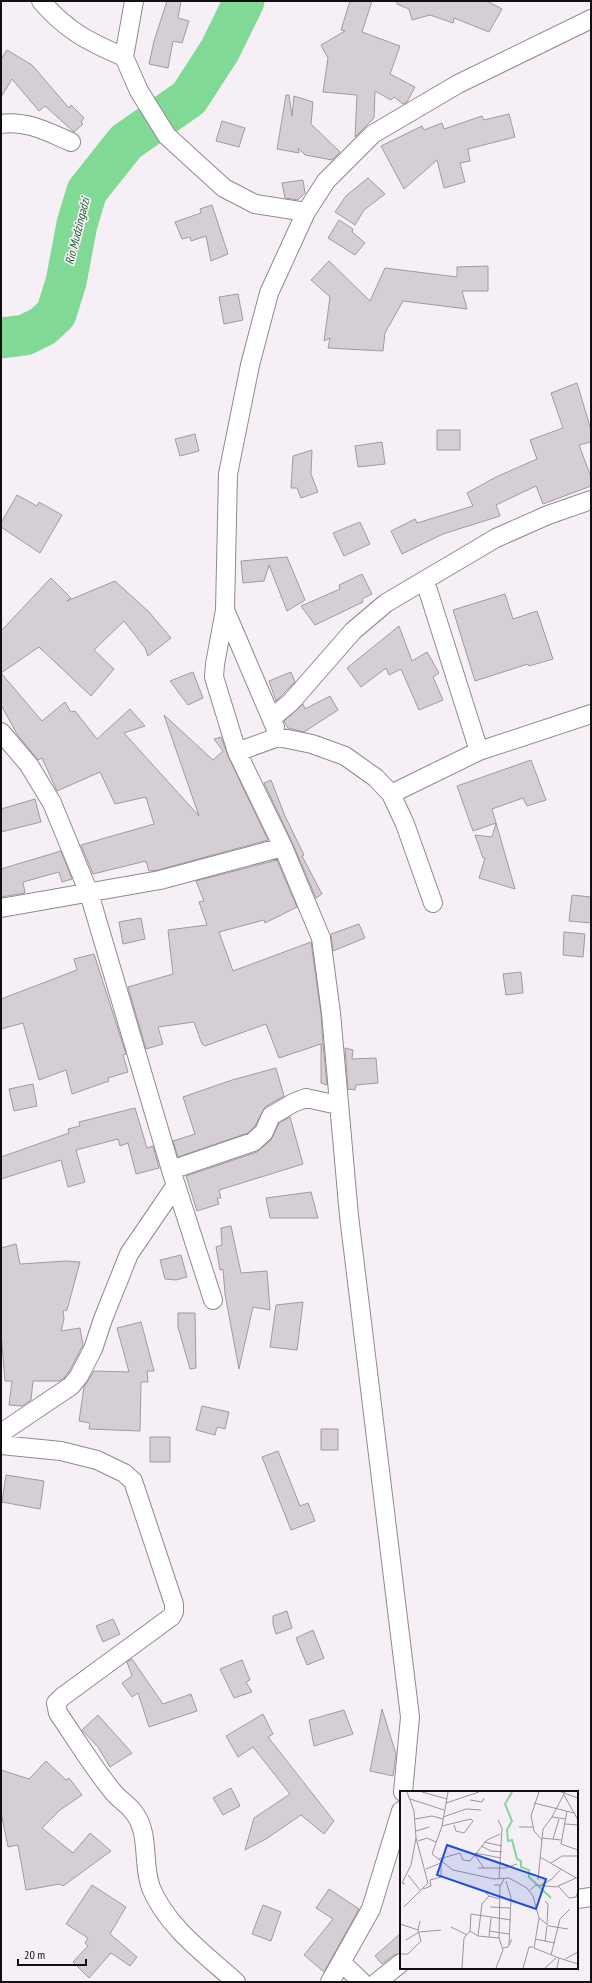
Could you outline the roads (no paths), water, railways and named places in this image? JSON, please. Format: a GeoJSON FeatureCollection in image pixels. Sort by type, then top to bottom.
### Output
{"type":"FeatureCollection","features":[{"type":"Feature","properties":{"kind":"street"},"geometry":{"type":"LineString","coordinates":[[41,1],[54,16],[87,41],[124,57]]}},
{"type":"Feature","properties":{"kind":"street"},"geometry":{"type":"LineString","coordinates":[[134,1],[124,57],[139,91],[167,136],[224,188],[255,204],[306,212]]}},
{"type":"Feature","properties":{"kind":"street"},"geometry":{"type":"LineString","coordinates":[[403,1791],[410,1717],[349,1216],[331,1013],[321,938],[283,848],[237,752],[214,677],[225,610],[228,474],[249,372],[269,293],[306,212],[326,181],[373,134],[458,84],[591,20]]}},
{"type":"Feature","properties":{"kind":"street"},"geometry":{"type":"LineString","coordinates":[[1,124],[13,122],[32,126],[71,142]]}},
{"type":"Feature","properties":{"kind":"street"},"geometry":{"type":"LineString","coordinates":[[272,717],[291,702],[353,631],[386,603],[496,538],[548,514],[591,500]]}},
{"type":"Feature","properties":{"kind":"street"},"geometry":{"type":"LineString","coordinates":[[424,581],[479,752]]}},
{"type":"Feature","properties":{"kind":"street"},"geometry":{"type":"LineString","coordinates":[[225,610],[272,717],[278,737]]}},
{"type":"Feature","properties":{"kind":"street"},"geometry":{"type":"LineString","coordinates":[[392,794],[479,752],[591,714]]}},
{"type":"Feature","properties":{"kind":"street"},"geometry":{"type":"LineString","coordinates":[[1,732],[28,765],[52,803],[89,892],[173,1178],[213,1300]]}},
{"type":"Feature","properties":{"kind":"street"},"geometry":{"type":"LineString","coordinates":[[237,752],[278,737],[312,744],[345,756],[376,778],[392,794],[405,824],[433,903]]}},
{"type":"Feature","properties":{"kind":"street"},"geometry":{"type":"LineString","coordinates":[[1,908],[160,880],[283,848]]}},
{"type":"Feature","properties":{"kind":"street"},"geometry":{"type":"LineString","coordinates":[[1,1433],[70,1386],[79,1376],[93,1349],[103,1318],[129,1254],[173,1178],[253,1142],[264,1132],[271,1116],[293,1103],[306,1098],[338,1105]]}},
{"type":"Feature","properties":{"kind":"street"},"geometry":{"type":"LineString","coordinates":[[1,1445],[61,1451],[97,1460],[124,1473],[133,1481],[138,1491],[174,1604],[174,1612],[171,1617],[62,1697],[56,1704],[58,1713],[114,1792],[135,1814],[144,1830],[145,1850],[151,1887],[165,1913],[189,1940],[236,1982]]}},
{"type":"Feature","properties":{"kind":"street"},"geometry":{"type":"LineString","coordinates":[[330,1982],[342,1963],[371,1908],[400,1814]]}},
{"type":"Feature","properties":{"kind":"street"},"geometry":{"type":"LineString","coordinates":[[578,1898],[591,1897]]}},
{"type":"Feature","properties":{"kind":"street"},"geometry":{"type":"LineString","coordinates":[[342,1963],[362,1982]]}},
{"type":"Feature","properties":{"kind":"street"},"geometry":{"type":"LineString","coordinates":[[377,1982],[400,1964]]}},
{"type":"Feature","properties":{"kind":"waterway","name":"Rio Mudzingadzi"},"geometry":{"type":"LineString","coordinates":[[1,338],[25,335],[43,326],[56,314],[66,282],[77,224],[87,191],[126,142],[189,98],[220,50],[244,1]]}}]}
